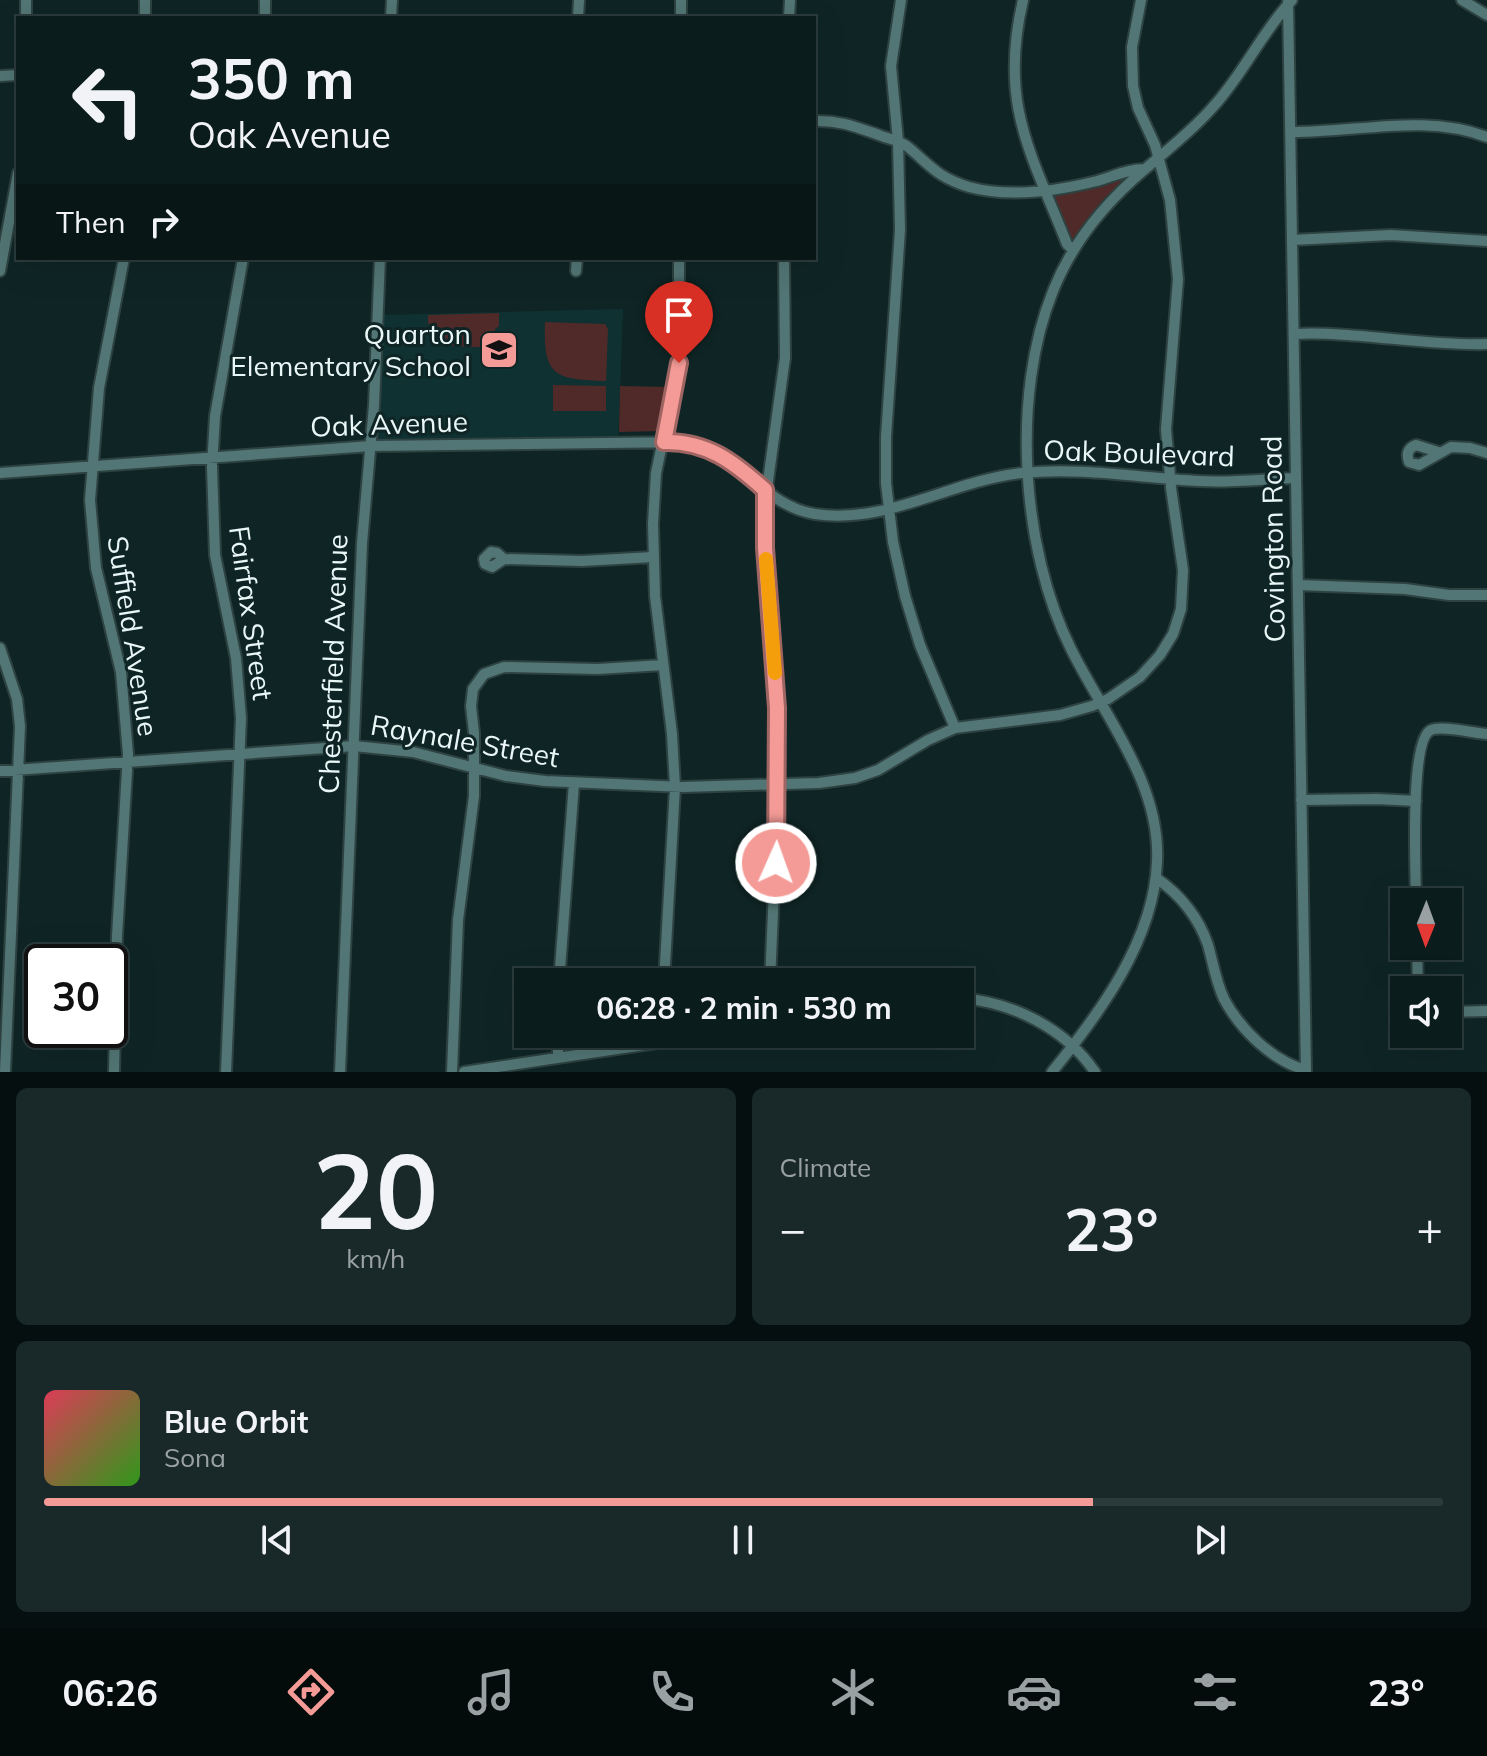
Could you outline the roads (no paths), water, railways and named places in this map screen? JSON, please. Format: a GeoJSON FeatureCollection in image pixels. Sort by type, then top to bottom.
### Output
{"type":"FeatureCollection","features":[{"type":"Feature","properties":{"kind":"street"},"geometry":{"type":"LineString","coordinates":[[901,0],[891,66],[898,141],[900,241],[886,437],[888,509],[898,570],[910,614],[955,728]]}},
{"type":"Feature","properties":{"kind":"street"},"geometry":{"type":"LineString","coordinates":[[1023,0],[1014,52],[1015,94],[1022,130],[1067,244],[1073,250]]}},
{"type":"Feature","properties":{"kind":"street","name":"Raynale Street"},"geometry":{"type":"LineString","coordinates":[[0,771],[354,746],[413,752],[506,776],[574,783],[675,787],[827,783],[878,770],[955,728],[1060,715],[1100,703],[1128,686],[1154,663],[1167,645],[1178,621],[1184,583],[1170,479],[1166,403],[1178,279],[1170,200],[1158,158],[1138,108],[1131,76],[1132,47],[1141,0]]}},
{"type":"Feature","properties":{"kind":"street"},"geometry":{"type":"LineString","coordinates":[[1462,0],[1487,15]]}},
{"type":"Feature","properties":{"kind":"street"},"geometry":{"type":"LineString","coordinates":[[1052,1072],[1106,999],[1129,958],[1149,910],[1156,878],[1156,837],[1148,797],[1127,750],[1071,650],[1047,587],[1035,537],[1029,472],[1028,418],[1035,351],[1053,291],[1073,250],[1107,205],[1190,132],[1224,95],[1289,1]]}},
{"type":"Feature","properties":{"kind":"street","name":"Covington Road"},"geometry":{"type":"LineString","coordinates":[[1289,1],[1306,1071]]}},
{"type":"Feature","properties":{"kind":"street"},"geometry":{"type":"LineString","coordinates":[[816,121],[849,123],[898,141],[936,172],[969,187],[1006,192],[1046,190],[1086,183],[1132,169],[1145,169]]}},
{"type":"Feature","properties":{"kind":"street"},"geometry":{"type":"LineString","coordinates":[[1290,132],[1429,124],[1467,130],[1487,137]]}},
{"type":"Feature","properties":{"kind":"street"},"geometry":{"type":"LineString","coordinates":[[0,271],[16,184]]}},
{"type":"Feature","properties":{"kind":"street"},"geometry":{"type":"LineString","coordinates":[[1292,240],[1391,235],[1487,241]]}},
{"type":"Feature","properties":{"kind":"street","name":"Suffield Avenue"},"geometry":{"type":"LineString","coordinates":[[114,1072],[117,936],[127,762],[121,672],[96,568],[90,500],[99,388],[124,260]]}},
{"type":"Feature","properties":{"kind":"street","name":"Fairfax Street"},"geometry":{"type":"LineString","coordinates":[[226,1072],[240,691],[215,555],[212,458],[223,363],[243,260]]}},
{"type":"Feature","properties":{"kind":"street","name":"Chesterfield Avenue"},"geometry":{"type":"LineString","coordinates":[[340,1072],[362,543],[371,446],[380,260]]}},
{"type":"Feature","properties":{"kind":"street"},"geometry":{"type":"LineString","coordinates":[[576,271],[577,260]]}},
{"type":"Feature","properties":{"kind":"street"},"geometry":{"type":"LineString","coordinates":[[665,968],[675,787],[653,557],[656,473],[679,363],[679,260]]}},
{"type":"Feature","properties":{"kind":"street"},"geometry":{"type":"LineString","coordinates":[[770,968],[777,785],[776,681],[764,529],[765,490],[785,358],[784,260]]}},
{"type":"Feature","properties":{"kind":"street"},"geometry":{"type":"LineString","coordinates":[[1294,334],[1341,334],[1427,343],[1487,344]]}},
{"type":"Feature","properties":{"kind":"street","name":"Oak Avenue"},"geometry":{"type":"LineString","coordinates":[[0,473],[371,446],[664,442],[689,443],[713,450],[742,469],[765,490]]}},
{"type":"Feature","properties":{"kind":"street"},"geometry":{"type":"LineString","coordinates":[[1438,452],[1457,446],[1487,453]]}},
{"type":"Feature","properties":{"kind":"street","name":"Oak Boulevard"},"geometry":{"type":"LineString","coordinates":[[765,490],[787,505],[814,514],[845,515],[888,509],[960,485],[1029,472],[1102,472],[1229,482],[1296,478]]}},
{"type":"Feature","properties":{"kind":"street"},"geometry":{"type":"LineString","coordinates":[[504,559],[582,561],[653,557]]}},
{"type":"Feature","properties":{"kind":"street"},"geometry":{"type":"LineString","coordinates":[[1298,585],[1487,595]]}},
{"type":"Feature","properties":{"kind":"street"},"geometry":{"type":"LineString","coordinates":[[0,648],[18,709],[19,770],[5,1072]]}},
{"type":"Feature","properties":{"kind":"street"},"geometry":{"type":"LineString","coordinates":[[452,1072],[458,920],[475,769],[471,697],[479,679],[490,670],[504,667],[598,669],[663,665]]}},
{"type":"Feature","properties":{"kind":"street"},"geometry":{"type":"LineString","coordinates":[[1416,888],[1416,801],[1421,744],[1429,731],[1441,729],[1487,734]]}},
{"type":"Feature","properties":{"kind":"street"},"geometry":{"type":"LineString","coordinates":[[560,968],[574,783]]}},
{"type":"Feature","properties":{"kind":"street"},"geometry":{"type":"LineString","coordinates":[[1301,800],[1416,801]]}},
{"type":"Feature","properties":{"kind":"street"},"geometry":{"type":"LineString","coordinates":[[1156,878],[1185,904],[1197,921],[1224,999],[1237,1018],[1253,1037],[1272,1052],[1290,1065],[1306,1071]]}},
{"type":"Feature","properties":{"kind":"street"},"geometry":{"type":"LineString","coordinates":[[974,1000],[1022,1013],[1048,1026],[1073,1045],[1095,1072]]}},
{"type":"Feature","properties":{"kind":"street"},"geometry":{"type":"LineString","coordinates":[[1462,1012],[1487,1011]]}},
{"type":"Feature","properties":{"kind":"street"},"geometry":{"type":"LineString","coordinates":[[558,1048],[558,1057]]}},
{"type":"Feature","properties":{"kind":"street"},"geometry":{"type":"LineString","coordinates":[[464,1072],[609,1048]]}},
{"type":"Feature","properties":{"kind":"place","name":"Quarton Elementary School"},"geometry":{"type":"Point","coordinates":[499,350]}}]}
